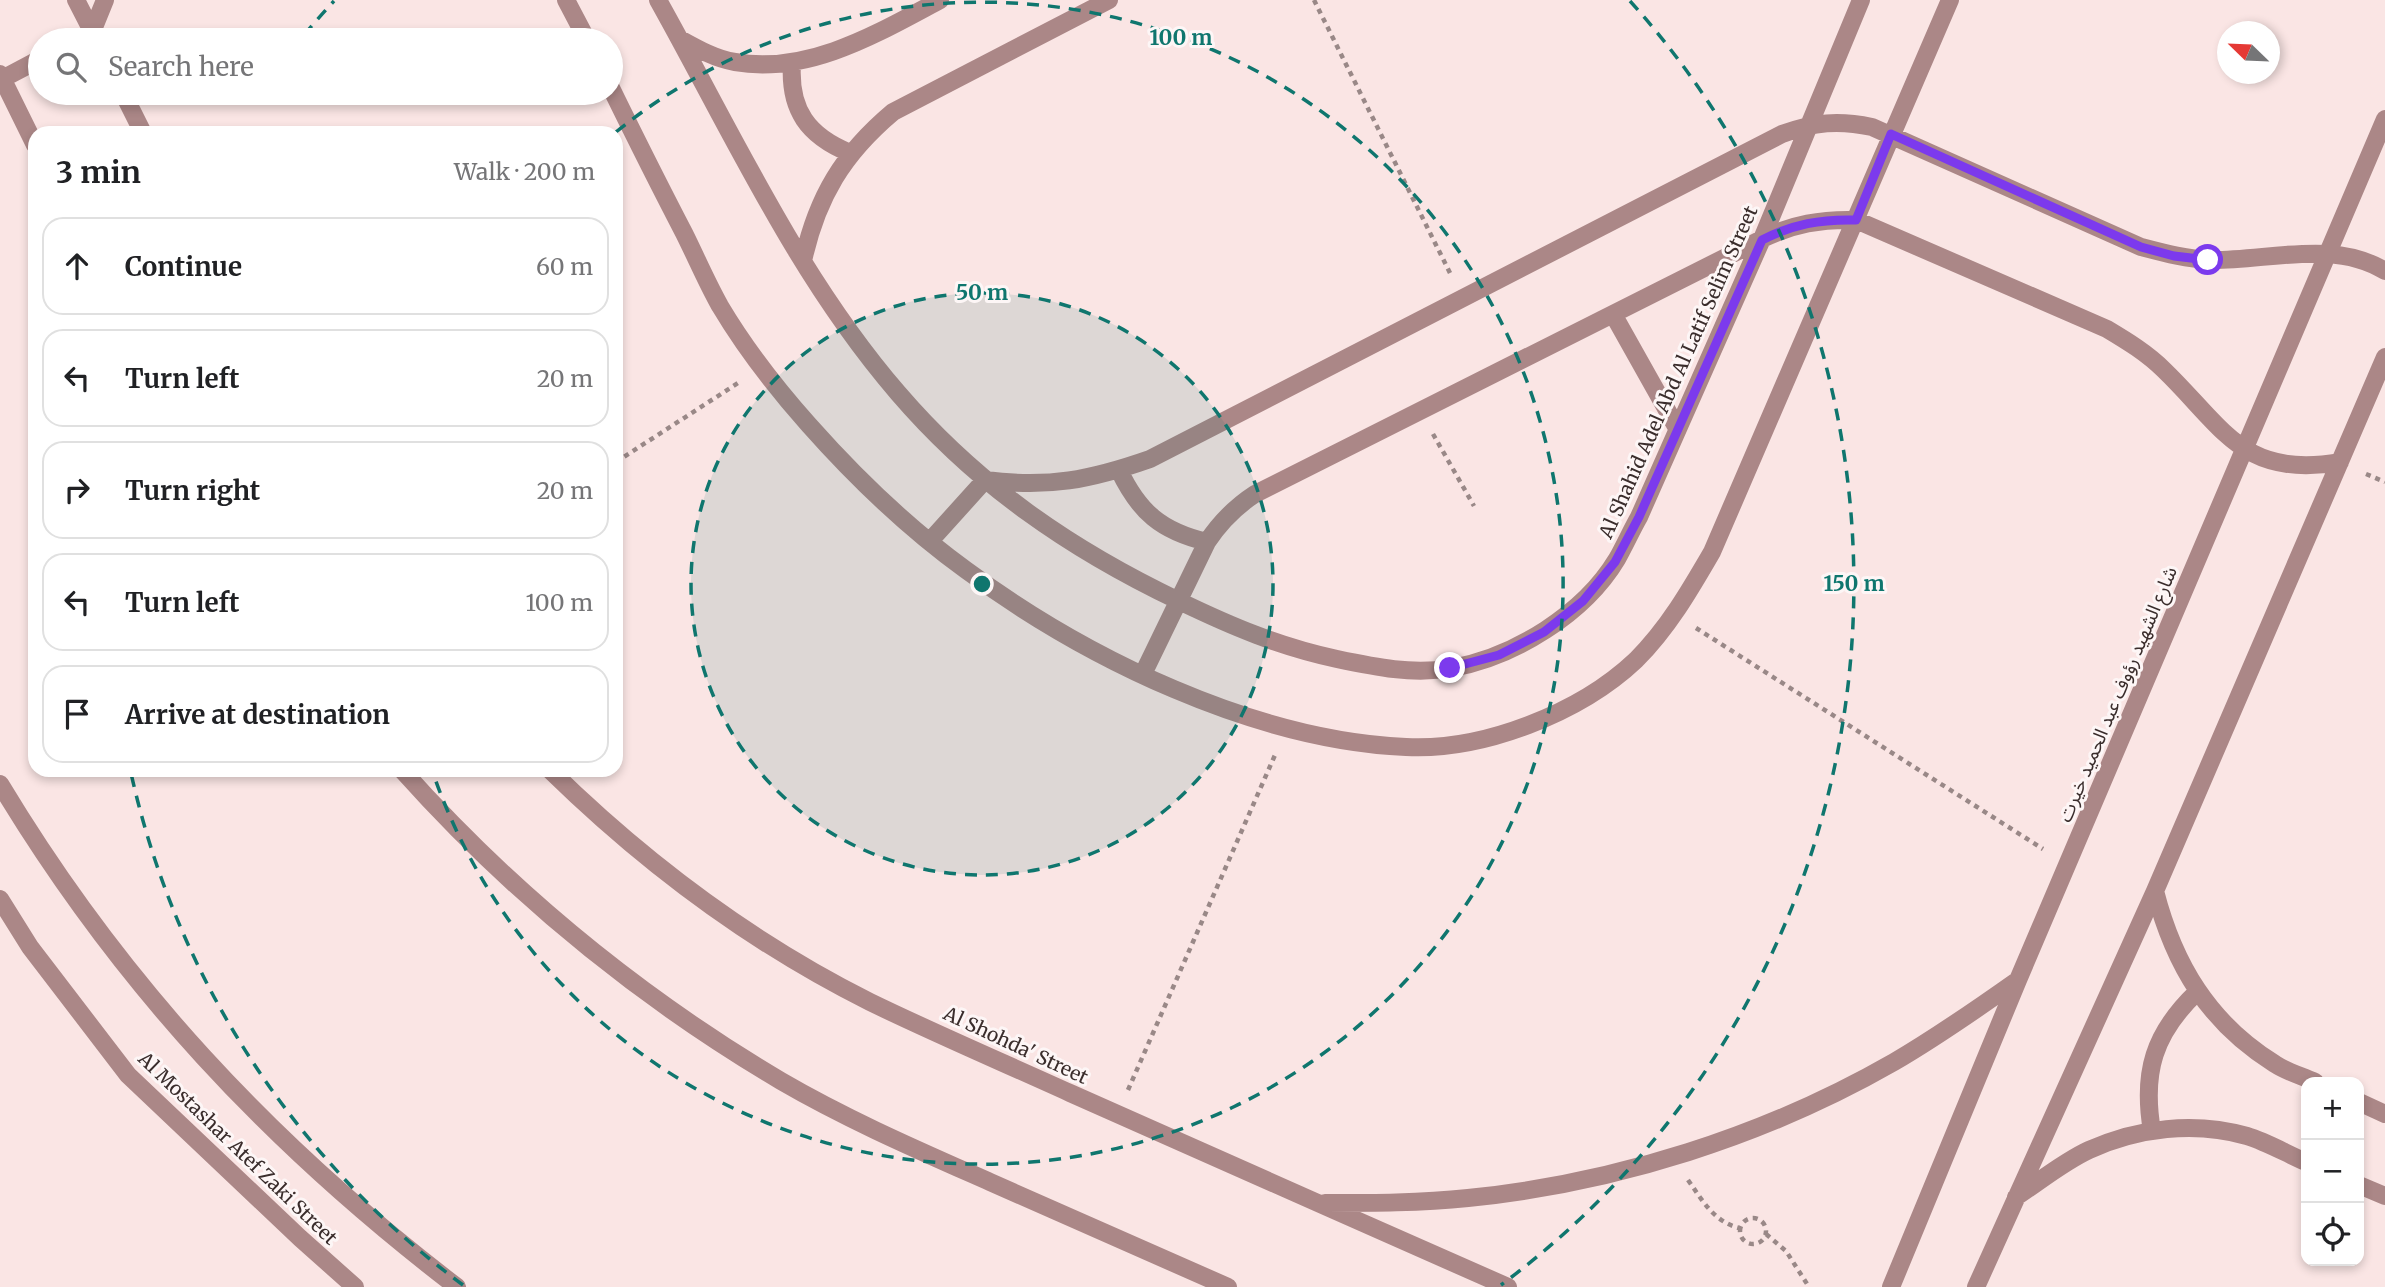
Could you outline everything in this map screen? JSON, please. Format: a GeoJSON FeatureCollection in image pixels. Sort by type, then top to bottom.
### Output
{"type":"FeatureCollection","features":[{"type":"Feature","properties":{"kind":"street"},"geometry":{"type":"LineString","coordinates":[[76,0],[85,28]]}},
{"type":"Feature","properties":{"kind":"street"},"geometry":{"type":"LineString","coordinates":[[92,28],[106,0]]}},
{"type":"Feature","properties":{"kind":"street"},"geometry":{"type":"LineString","coordinates":[[566,0],[581,28]]}},
{"type":"Feature","properties":{"kind":"street","name":"Al Shahid Adel Abd Al Latif Selim Street"},"geometry":{"type":"LineString","coordinates":[[659,0],[760,188],[823,294],[859,347],[900,396],[985,481],[1099,561],[1232,627],[1315,654],[1400,671],[1450,668],[1499,655],[1544,632],[1583,601],[1615,562],[1639,517],[1762,240],[1861,0]]}},
{"type":"Feature","properties":{"kind":"street"},"geometry":{"type":"LineString","coordinates":[[680,39],[706,53],[734,62],[792,64],[847,46],[940,0]]}},
{"type":"Feature","properties":{"kind":"street"},"geometry":{"type":"LineString","coordinates":[[803,261],[820,204],[833,178],[850,153],[892,112],[1109,0]]}},
{"type":"Feature","properties":{"kind":"street"},"geometry":{"type":"LineString","coordinates":[[620,105],[720,306],[762,367],[807,423],[856,476],[909,525],[965,569],[1025,610],[1087,647],[1143,674],[1218,706],[1287,729],[1348,742],[1410,748],[1472,742],[1531,725],[1586,698],[1635,660],[1675,615],[1712,552],[1950,0]]}},
{"type":"Feature","properties":{"kind":"street"},"geometry":{"type":"LineString","coordinates":[[792,64],[793,92],[805,122],[817,136],[850,153]]}},
{"type":"Feature","properties":{"kind":"street"},"geometry":{"type":"LineString","coordinates":[[28,65],[1,77],[28,131]]}},
{"type":"Feature","properties":{"kind":"street"},"geometry":{"type":"LineString","coordinates":[[129,105],[140,126]]}},
{"type":"Feature","properties":{"kind":"street","name":"شارع الشهيد رؤوف عبد الحميد خيرت"},"geometry":{"type":"LineString","coordinates":[[1891,1287],[2067,864],[2385,118]]}},
{"type":"Feature","properties":{"kind":"street"},"geometry":{"type":"LineString","coordinates":[[930,541],[985,481],[1024,485],[1056,483],[1119,470],[1180,445],[1782,134],[1829,121],[1851,122],[1891,134],[2141,247],[2163,253],[2208,260],[2327,253],[2353,257],[2385,271]]}},
{"type":"Feature","properties":{"kind":"street"},"geometry":{"type":"LineString","coordinates":[[1143,674],[1207,541],[1220,522],[1236,506],[1613,314],[1784,229],[1807,222],[1856,220],[2107,329],[2136,346],[2162,367],[2227,438],[2244,449],[2291,465],[2315,466],[2340,462]]}},
{"type":"Feature","properties":{"kind":"street"},"geometry":{"type":"LineString","coordinates":[[1613,314],[1677,428]]}},
{"type":"Feature","properties":{"kind":"street"},"geometry":{"type":"LineString","coordinates":[[1976,1287],[2155,891],[2385,357]]}},
{"type":"Feature","properties":{"kind":"street"},"geometry":{"type":"LineString","coordinates":[[1119,470],[1130,492],[1146,512],[1163,526],[1184,536],[1207,541]]}},
{"type":"Feature","properties":{"kind":"street"},"geometry":{"type":"LineString","coordinates":[[409,777],[489,861],[544,911],[630,981],[720,1044],[783,1082],[870,1128],[1228,1287]]}},
{"type":"Feature","properties":{"kind":"street","name":"Al Shohda' Street"},"geometry":{"type":"LineString","coordinates":[[558,777],[646,856],[717,909],[792,958],[869,1001],[1508,1287]]}},
{"type":"Feature","properties":{"kind":"street","name":"Al Mostashar Atef Zaki Street"},"geometry":{"type":"LineString","coordinates":[[0,784],[78,904],[132,975],[190,1044],[252,1110],[317,1172],[385,1231],[457,1287]]}},
{"type":"Feature","properties":{"kind":"street"},"geometry":{"type":"LineString","coordinates":[[2155,891],[2164,926],[2178,960],[2197,992],[2220,1020],[2247,1045],[2277,1066],[2303,1077]]}},
{"type":"Feature","properties":{"kind":"street","name":"Al Mostashar Atef Zaki Street"},"geometry":{"type":"LineString","coordinates":[[0,899],[30,947],[128,1075],[355,1287]]}},
{"type":"Feature","properties":{"kind":"street"},"geometry":{"type":"LineString","coordinates":[[1318,1203],[1393,1203],[1468,1198],[1542,1188],[1672,1157],[1758,1127],[1826,1097],[1893,1062],[1957,1023],[2018,980]]}},
{"type":"Feature","properties":{"kind":"street"},"geometry":{"type":"LineString","coordinates":[[2152,1131],[2148,1080],[2154,1055],[2171,1020],[2197,992]]}},
{"type":"Feature","properties":{"kind":"street"},"geometry":{"type":"LineString","coordinates":[[2364,1104],[2385,1114]]}},
{"type":"Feature","properties":{"kind":"street"},"geometry":{"type":"LineString","coordinates":[[2016,1197],[2086,1151],[2125,1136],[2166,1128],[2207,1128],[2248,1136],[2301,1160]]}},
{"type":"Feature","properties":{"kind":"street"},"geometry":{"type":"LineString","coordinates":[[2364,1187],[2385,1196]]}},
{"type":"Feature","properties":{"kind":"path"},"geometry":{"type":"LineString","coordinates":[[1314,0],[1463,299]]}},
{"type":"Feature","properties":{"kind":"path"},"geometry":{"type":"LineString","coordinates":[[623,457],[762,367]]}},
{"type":"Feature","properties":{"kind":"path"},"geometry":{"type":"LineString","coordinates":[[1420,411],[1474,506]]}},
{"type":"Feature","properties":{"kind":"path"},"geometry":{"type":"LineString","coordinates":[[1675,615],[2067,864]]}},
{"type":"Feature","properties":{"kind":"path"},"geometry":{"type":"LineString","coordinates":[[1117,1114],[1287,729]]}},
{"type":"Feature","properties":{"kind":"path"},"geometry":{"type":"LineString","coordinates":[[1672,1157],[1710,1212],[1729,1225],[1740,1228]]}},
{"type":"Feature","properties":{"kind":"path"},"geometry":{"type":"LineString","coordinates":[[1751,1217],[1759,1219],[1765,1225],[1766,1234],[1762,1241],[1755,1245],[1747,1244],[1740,1237],[1740,1228],[1743,1221],[1751,1217]]}},
{"type":"Feature","properties":{"kind":"path"},"geometry":{"type":"LineString","coordinates":[[1766,1234],[1786,1251],[1810,1287]]}},
{"type":"Feature","properties":{"kind":"route"},"geometry":{"type":"LineString","coordinates":[[1450,668],[1499,655],[1544,632],[1583,601],[1615,562],[1639,517],[1762,240],[1807,222],[1856,220],[1891,134],[2141,247],[2174,256],[2208,260]]}}]}
